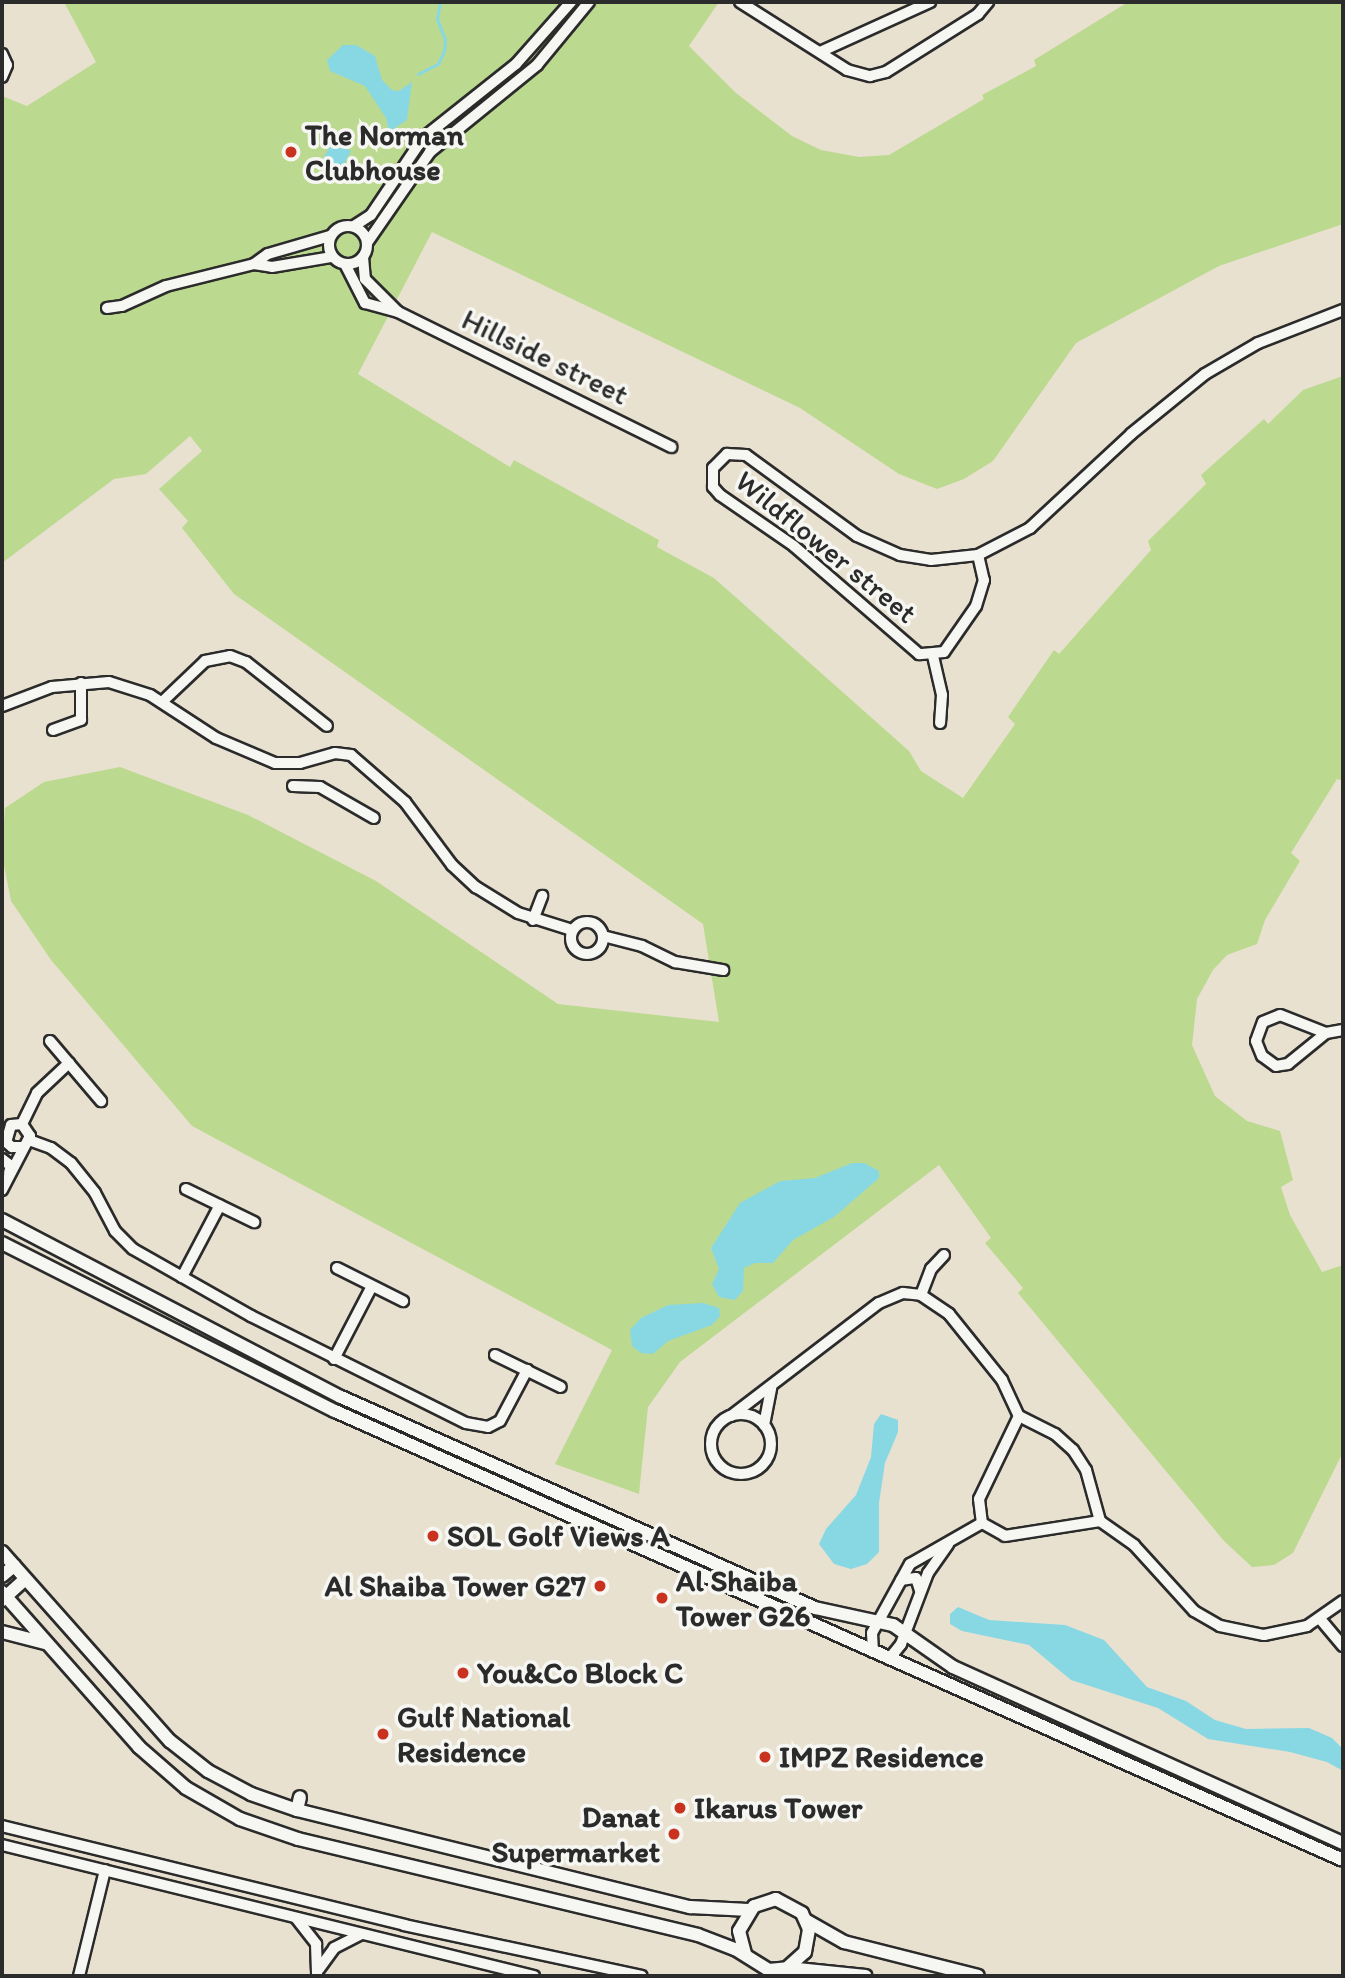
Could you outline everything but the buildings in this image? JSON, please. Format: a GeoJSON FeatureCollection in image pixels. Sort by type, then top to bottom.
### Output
{"type":"FeatureCollection","features":[{"type":"Feature","properties":{"kind":"street"},"geometry":{"type":"LineString","coordinates":[[107,307],[122,306],[166,286],[254,264],[268,254],[330,236],[342,226],[354,226],[371,215],[423,138],[516,64],[571,2]]}},
{"type":"Feature","properties":{"kind":"street"},"geometry":{"type":"LineString","coordinates":[[369,304],[372,288],[363,257],[367,243],[430,152],[537,65],[589,2]]}},
{"type":"Feature","properties":{"kind":"street"},"geometry":{"type":"LineString","coordinates":[[740,2],[854,74],[878,75],[978,14],[988,2]]}},
{"type":"Feature","properties":{"kind":"street"},"geometry":{"type":"LineString","coordinates":[[820,52],[930,2]]}},
{"type":"Feature","properties":{"kind":"street"},"geometry":{"type":"LineString","coordinates":[[2,54],[7,65],[2,77]]}},
{"type":"Feature","properties":{"kind":"street"},"geometry":{"type":"LineString","coordinates":[[354,226],[367,243]]}},
{"type":"Feature","properties":{"kind":"street"},"geometry":{"type":"LineString","coordinates":[[330,236],[332,257]]}},
{"type":"Feature","properties":{"kind":"street"},"geometry":{"type":"LineString","coordinates":[[254,264],[272,267],[332,257],[345,264],[363,257]]}},
{"type":"Feature","properties":{"kind":"street","name":"Hillside street"},"geometry":{"type":"LineString","coordinates":[[345,264],[356,292],[369,304],[397,311],[671,447]]}},
{"type":"Feature","properties":{"kind":"street"},"geometry":{"type":"LineString","coordinates":[[356,292],[372,288]]}},
{"type":"Feature","properties":{"kind":"street","name":"Hillside street"},"geometry":{"type":"LineString","coordinates":[[372,288],[397,311]]}},
{"type":"Feature","properties":{"kind":"street","name":"Wildflower street"},"geometry":{"type":"LineString","coordinates":[[978,555],[984,580],[980,600],[949,648],[933,656],[913,650],[794,546],[720,495],[713,487],[713,468],[727,454],[746,455],[857,536],[900,555],[939,560],[978,555],[1030,528],[1139,427],[1205,374],[1258,342],[1343,310]]}},
{"type":"Feature","properties":{"kind":"street"},"geometry":{"type":"LineString","coordinates":[[162,702],[205,661],[230,656],[246,662],[327,726]]}},
{"type":"Feature","properties":{"kind":"street","name":"Wildflower street"},"geometry":{"type":"LineString","coordinates":[[933,656],[942,695],[940,723]]}},
{"type":"Feature","properties":{"kind":"street"},"geometry":{"type":"LineString","coordinates":[[53,730],[81,720],[81,683]]}},
{"type":"Feature","properties":{"kind":"street"},"geometry":{"type":"LineString","coordinates":[[2,706],[38,691],[81,683],[123,684],[162,702],[235,748],[275,763],[307,761],[335,753],[364,762],[411,809],[464,877],[503,906],[533,920],[572,930],[590,922],[603,936],[642,946],[674,962],[723,971]]}},
{"type":"Feature","properties":{"kind":"street"},"geometry":{"type":"LineString","coordinates":[[307,761],[313,785]]}},
{"type":"Feature","properties":{"kind":"street"},"geometry":{"type":"LineString","coordinates":[[293,786],[313,785],[374,818]]}},
{"type":"Feature","properties":{"kind":"street"},"geometry":{"type":"LineString","coordinates":[[533,920],[542,896]]}},
{"type":"Feature","properties":{"kind":"street"},"geometry":{"type":"LineString","coordinates":[[572,930],[571,941],[581,953],[597,951],[603,936]]}},
{"type":"Feature","properties":{"kind":"street"},"geometry":{"type":"LineString","coordinates":[[1326,1033],[1275,1015],[1264,1022],[1256,1041],[1265,1060],[1282,1066],[1326,1033],[1343,1030]]}},
{"type":"Feature","properties":{"kind":"street"},"geometry":{"type":"LineString","coordinates":[[50,1041],[101,1101]]}},
{"type":"Feature","properties":{"kind":"street"},"geometry":{"type":"LineString","coordinates":[[69,1063],[37,1093],[22,1124],[4,1136],[12,1147],[26,1144],[51,1147],[71,1163],[126,1243],[182,1277],[334,1359],[480,1427],[494,1424],[505,1415],[527,1370]]}},
{"type":"Feature","properties":{"kind":"street"},"geometry":{"type":"LineString","coordinates":[[2,1189],[26,1144],[22,1124]]}},
{"type":"Feature","properties":{"kind":"street"},"geometry":{"type":"LineString","coordinates":[[2,1159],[12,1170]]}},
{"type":"Feature","properties":{"kind":"street"},"geometry":{"type":"LineString","coordinates":[[186,1189],[254,1222]]}},
{"type":"Feature","properties":{"kind":"street"},"geometry":{"type":"LineString","coordinates":[[182,1277],[220,1205]]}},
{"type":"Feature","properties":{"kind":"street"},"geometry":{"type":"LineString","coordinates":[[2,1220],[341,1397],[815,1608],[904,1631],[953,1667],[1343,1843]]}},
{"type":"Feature","properties":{"kind":"street"},"geometry":{"type":"LineString","coordinates":[[2,1243],[335,1411],[1343,1860]]}},
{"type":"Feature","properties":{"kind":"street"},"geometry":{"type":"LineString","coordinates":[[921,1295],[931,1269],[944,1255]]}},
{"type":"Feature","properties":{"kind":"street"},"geometry":{"type":"LineString","coordinates":[[337,1268],[403,1301]]}},
{"type":"Feature","properties":{"kind":"street"},"geometry":{"type":"LineString","coordinates":[[334,1359],[372,1286]]}},
{"type":"Feature","properties":{"kind":"street"},"geometry":{"type":"LineString","coordinates":[[773,1384],[765,1404],[764,1425],[771,1439],[769,1455],[753,1472],[737,1474],[722,1468],[710,1447],[713,1431],[731,1416],[879,1303],[903,1293],[921,1295],[949,1314],[1002,1380],[1019,1416],[1055,1434],[1073,1450],[1091,1482],[1100,1521],[1134,1545],[1183,1602],[1220,1626],[1264,1635],[1293,1631],[1321,1620],[1343,1601]]}},
{"type":"Feature","properties":{"kind":"street"},"geometry":{"type":"LineString","coordinates":[[495,1355],[561,1387]]}},
{"type":"Feature","properties":{"kind":"street"},"geometry":{"type":"LineString","coordinates":[[731,1416],[745,1414],[764,1425]]}},
{"type":"Feature","properties":{"kind":"street"},"geometry":{"type":"LineString","coordinates":[[982,1523],[979,1499],[1019,1416]]}},
{"type":"Feature","properties":{"kind":"street"},"geometry":{"type":"LineString","coordinates":[[982,1523],[1005,1536],[1100,1521]]}},
{"type":"Feature","properties":{"kind":"street"},"geometry":{"type":"LineString","coordinates":[[873,1652],[872,1633],[881,1623],[901,1580],[917,1558],[948,1544],[982,1523]]}},
{"type":"Feature","properties":{"kind":"street"},"geometry":{"type":"LineString","coordinates":[[889,1659],[922,1589],[948,1544]]}},
{"type":"Feature","properties":{"kind":"street"},"geometry":{"type":"LineString","coordinates":[[2,1552],[179,1749],[229,1784],[296,1810],[690,1907],[749,1910],[766,1900],[786,1901],[807,1921],[844,1942],[978,1976]]}},
{"type":"Feature","properties":{"kind":"street"},"geometry":{"type":"LineString","coordinates":[[2,1576],[14,1566]]}},
{"type":"Feature","properties":{"kind":"street"},"geometry":{"type":"LineString","coordinates":[[901,1580],[916,1578],[922,1589]]}},
{"type":"Feature","properties":{"kind":"street"},"geometry":{"type":"LineString","coordinates":[[25,1579],[3,1596],[139,1747],[186,1788],[240,1819],[322,1845],[698,1935],[745,1954],[769,1970],[788,1968],[866,1976]]}},
{"type":"Feature","properties":{"kind":"street"},"geometry":{"type":"LineString","coordinates":[[1321,1620],[1343,1646]]}},
{"type":"Feature","properties":{"kind":"street"},"geometry":{"type":"LineString","coordinates":[[2,1632],[48,1644]]}},
{"type":"Feature","properties":{"kind":"street"},"geometry":{"type":"LineString","coordinates":[[296,1810],[300,1797]]}},
{"type":"Feature","properties":{"kind":"street"},"geometry":{"type":"LineString","coordinates":[[2,1826],[404,1926],[641,1976]]}},
{"type":"Feature","properties":{"kind":"street"},"geometry":{"type":"LineString","coordinates":[[2,1845],[534,1976]]}},
{"type":"Feature","properties":{"kind":"street"},"geometry":{"type":"LineString","coordinates":[[319,1860],[322,1845]]}},
{"type":"Feature","properties":{"kind":"street"},"geometry":{"type":"LineString","coordinates":[[79,1976],[105,1870]]}},
{"type":"Feature","properties":{"kind":"street"},"geometry":{"type":"LineString","coordinates":[[745,1954],[739,1931],[749,1910]]}},
{"type":"Feature","properties":{"kind":"street"},"geometry":{"type":"LineString","coordinates":[[296,1918],[313,1937],[318,1973]]}},
{"type":"Feature","properties":{"kind":"street"},"geometry":{"type":"LineString","coordinates":[[788,1968],[808,1945],[807,1921]]}},
{"type":"Feature","properties":{"kind":"street"},"geometry":{"type":"LineString","coordinates":[[318,1973],[334,1948],[365,1935]]}},
{"type":"Feature","properties":{"kind":"green space"},"geometry":{"type":"Polygon","coordinates":[[[64,2],[719,2],[689,46],[736,93],[792,136],[821,150],[859,157],[889,155],[984,99],[982,95],[1036,66],[1034,60],[1128,2],[1343,2],[1343,224],[1219,266],[1076,343],[993,461],[964,479],[937,489],[899,474],[800,408],[432,232],[358,374],[510,467],[514,460],[659,540],[657,547],[714,578],[909,751],[921,771],[963,798],[1015,724],[1008,717],[1054,650],[1059,654],[1151,550],[1148,541],[1206,484],[1201,475],[1264,419],[1268,424],[1303,390],[1343,376],[1343,781],[1337,779],[1291,853],[1300,861],[1265,920],[1257,944],[1227,955],[1213,970],[1197,999],[1192,1045],[1215,1096],[1247,1121],[1280,1131],[1293,1180],[1281,1187],[1290,1215],[1322,1272],[1343,1265],[1343,1452],[1293,1553],[1274,1565],[1252,1567],[1224,1541],[1018,1293],[1023,1288],[985,1243],[991,1238],[939,1165],[680,1362],[648,1407],[639,1494],[555,1464],[612,1350],[192,1126],[51,960],[11,901],[2,855],[5,808],[44,782],[120,767],[248,815],[376,881],[558,1004],[719,1022],[703,924],[234,594],[182,528],[188,521],[159,489],[202,451],[190,436],[146,474],[114,479],[2,563],[2,96],[27,106],[96,62],[64,2]]]}},
{"type":"Feature","properties":{"kind":"water"},"geometry":{"type":"Polygon","coordinates":[[[343,45],[356,45],[375,56],[382,80],[392,90],[399,91],[412,82],[407,120],[389,132],[386,118],[365,86],[330,71],[327,60],[343,45]]]}},
{"type":"Feature","properties":{"kind":"water"},"geometry":{"type":"Polygon","coordinates":[[[333,141],[351,151],[339,174],[320,164],[333,141]]]}},
{"type":"Feature","properties":{"kind":"water"},"geometry":{"type":"Polygon","coordinates":[[[852,1163],[864,1163],[879,1171],[879,1178],[834,1217],[793,1240],[773,1263],[755,1263],[744,1268],[743,1291],[735,1300],[719,1297],[712,1284],[719,1269],[711,1248],[740,1203],[780,1181],[815,1178],[852,1163]]]}},
{"type":"Feature","properties":{"kind":"water"},"geometry":{"type":"Polygon","coordinates":[[[703,1303],[719,1308],[720,1316],[712,1325],[668,1341],[653,1354],[641,1353],[632,1346],[630,1330],[641,1318],[668,1305],[703,1303]]]}},
{"type":"Feature","properties":{"kind":"water"},"geometry":{"type":"Polygon","coordinates":[[[881,1414],[898,1420],[898,1432],[885,1463],[879,1503],[879,1552],[867,1564],[851,1569],[834,1564],[819,1544],[826,1529],[856,1495],[871,1457],[874,1424],[881,1414]]]}},
{"type":"Feature","properties":{"kind":"water"},"geometry":{"type":"Polygon","coordinates":[[[958,1607],[989,1620],[1065,1625],[1104,1640],[1147,1687],[1186,1701],[1215,1720],[1246,1729],[1309,1728],[1332,1738],[1343,1749],[1343,1771],[1327,1762],[1290,1752],[1208,1739],[1158,1708],[1071,1680],[1029,1645],[962,1631],[950,1624],[950,1614],[958,1607]]]}},
{"type":"Feature","properties":{"kind":"waterway"},"geometry":{"type":"LineString","coordinates":[[418,74],[438,64],[444,51],[445,40],[437,19],[440,2]]}},
{"type":"Feature","properties":{"kind":"place","name":"The Norman Clubhouse"},"geometry":{"type":"Point","coordinates":[291,152]}},
{"type":"Feature","properties":{"kind":"place","name":"SOL Golf Views A"},"geometry":{"type":"Point","coordinates":[433,1536]}},
{"type":"Feature","properties":{"kind":"place","name":"Al Shaiba Tower G27"},"geometry":{"type":"Point","coordinates":[600,1586]}},
{"type":"Feature","properties":{"kind":"place","name":"Al Shaiba Tower G26"},"geometry":{"type":"Point","coordinates":[662,1598]}},
{"type":"Feature","properties":{"kind":"place","name":"You&Co Block C"},"geometry":{"type":"Point","coordinates":[463,1673]}},
{"type":"Feature","properties":{"kind":"place","name":"Gulf National Residence"},"geometry":{"type":"Point","coordinates":[383,1734]}},
{"type":"Feature","properties":{"kind":"place","name":"IMPZ Residence"},"geometry":{"type":"Point","coordinates":[765,1757]}},
{"type":"Feature","properties":{"kind":"place","name":"Ikarus Tower"},"geometry":{"type":"Point","coordinates":[680,1808]}},
{"type":"Feature","properties":{"kind":"place","name":"Danat Supermarket"},"geometry":{"type":"Point","coordinates":[674,1834]}}]}
